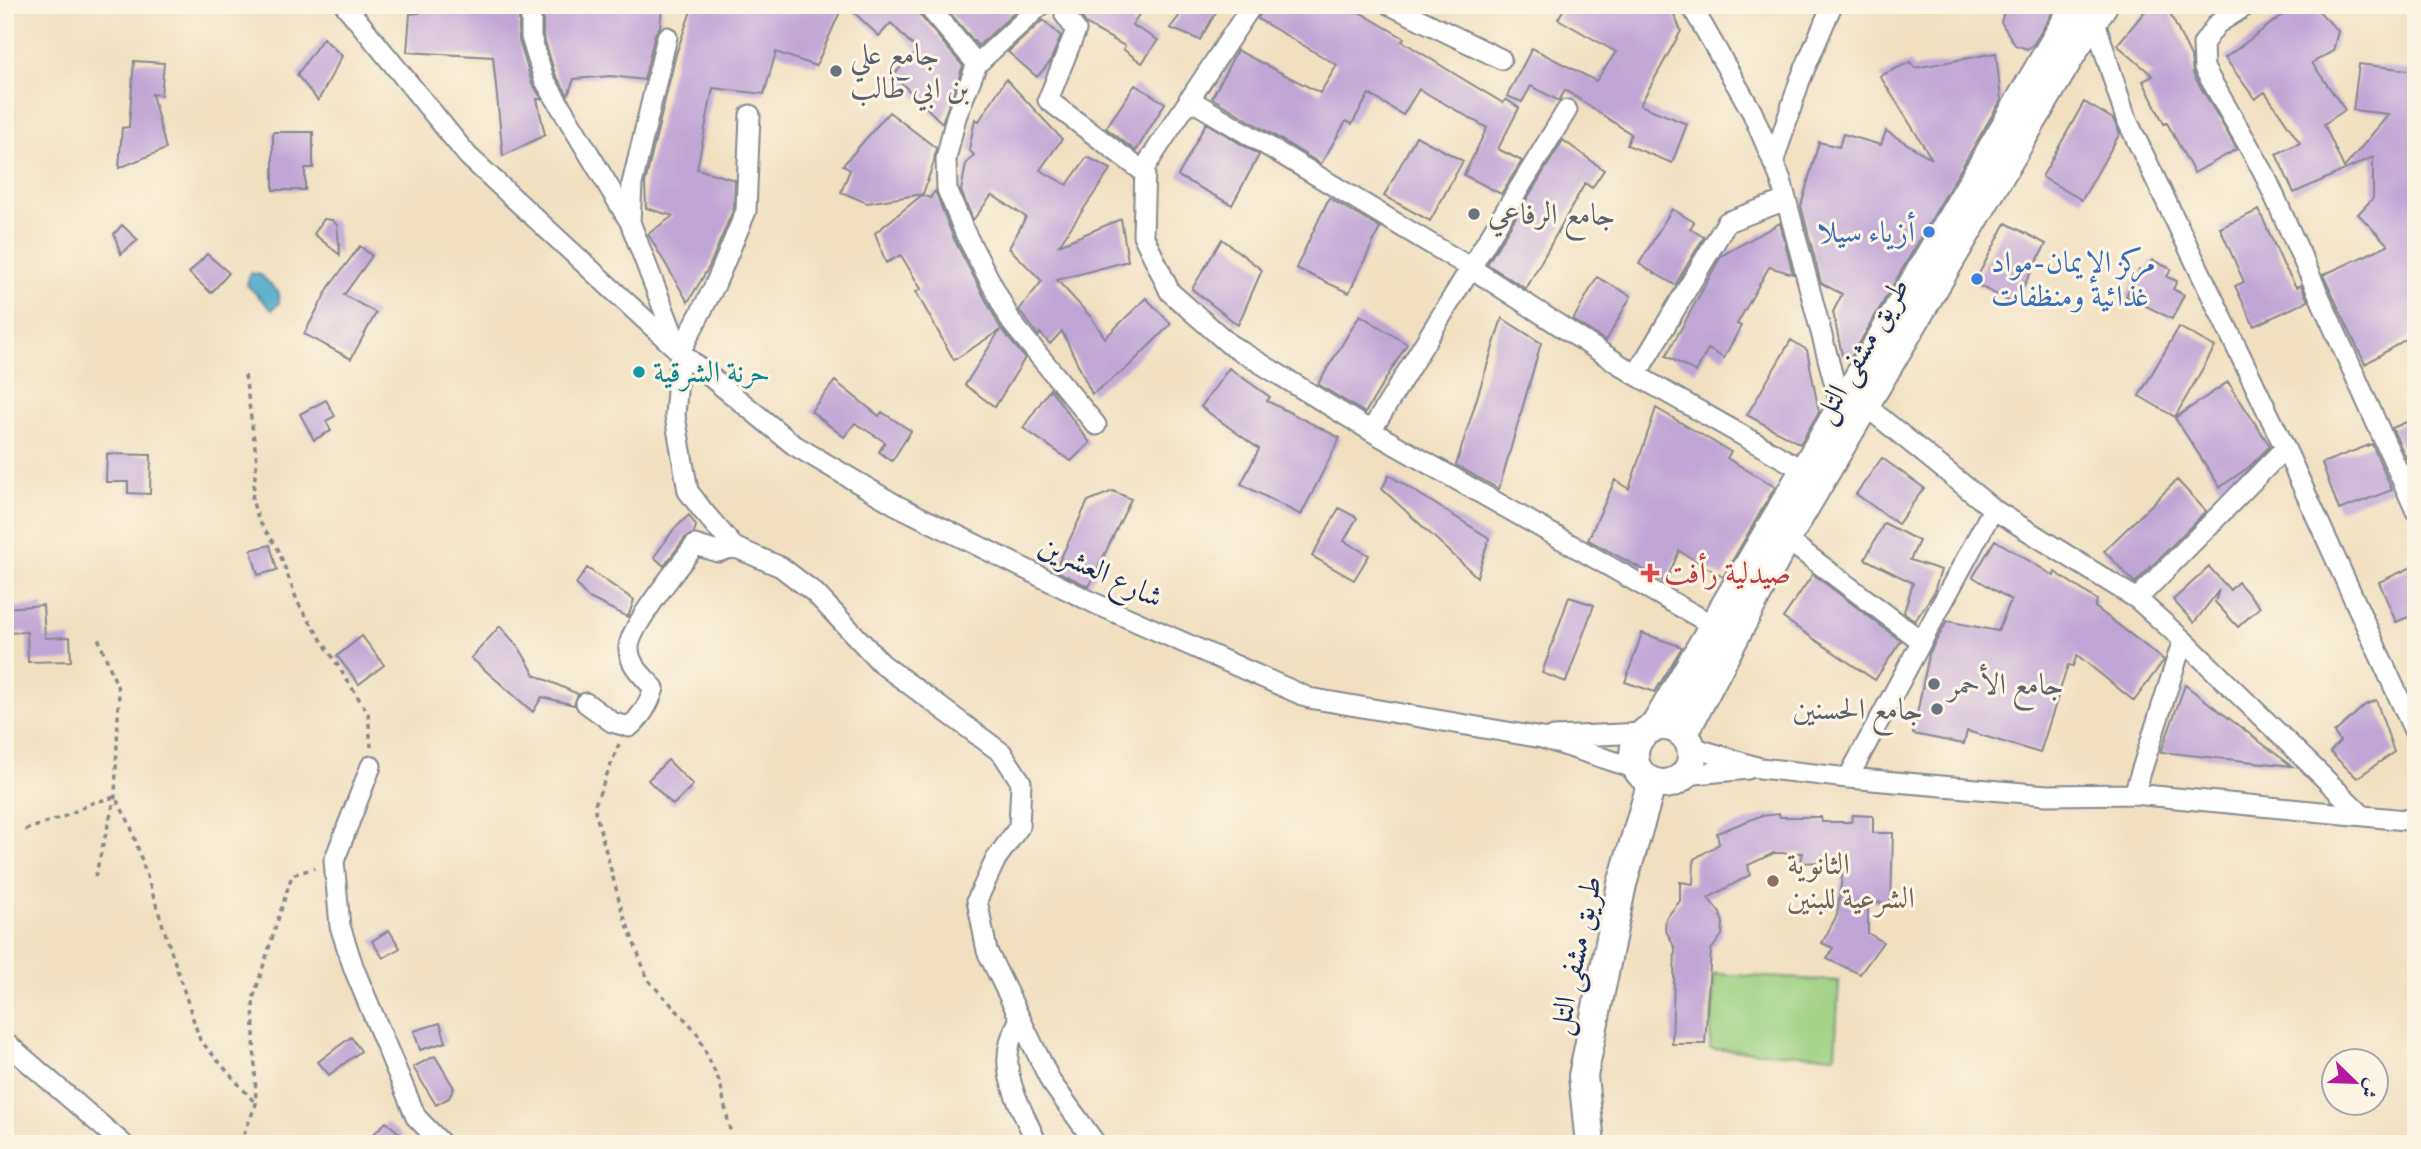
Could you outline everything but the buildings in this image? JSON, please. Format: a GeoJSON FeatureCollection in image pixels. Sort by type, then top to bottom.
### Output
{"type":"FeatureCollection","features":[{"type":"Feature","properties":{"kind":"street","name":"شارع العشرين"},"geometry":{"type":"LineString","coordinates":[[345,5],[468,156],[680,352],[794,445],[896,505],[1094,603],[1309,698],[1542,738]]}},
{"type":"Feature","properties":{"kind":"street"},"geometry":{"type":"LineString","coordinates":[[531,5],[531,37],[544,79],[630,222],[680,352]]}},
{"type":"Feature","properties":{"kind":"street"},"geometry":{"type":"LineString","coordinates":[[927,5],[977,64]]}},
{"type":"Feature","properties":{"kind":"street"},"geometry":{"type":"LineString","coordinates":[[1041,5],[977,64],[956,117],[946,159],[947,189],[965,233],[1012,323],[1096,425]]}},
{"type":"Feature","properties":{"kind":"street"},"geometry":{"type":"LineString","coordinates":[[1066,5],[1065,15],[1076,30],[1048,100],[1144,173]]}},
{"type":"Feature","properties":{"kind":"street"},"geometry":{"type":"LineString","coordinates":[[1252,5],[1145,167],[1143,235],[1170,292],[1229,344],[1371,431],[1716,627]]}},
{"type":"Feature","properties":{"kind":"street"},"geometry":{"type":"LineString","coordinates":[[1390,5],[1501,59]]}},
{"type":"Feature","properties":{"kind":"street"},"geometry":{"type":"LineString","coordinates":[[1691,5],[1752,112],[1773,163],[1854,407],[1993,509],[2137,599],[2183,640],[2363,816]]}},
{"type":"Feature","properties":{"kind":"street"},"geometry":{"type":"LineString","coordinates":[[1773,163],[1800,80],[1832,5]]}},
{"type":"Feature","properties":{"kind":"street"},"geometry":{"type":"LineString","coordinates":[[2247,5],[2217,24],[2203,44],[2204,68],[2263,171],[2416,511]]}},
{"type":"Feature","properties":{"kind":"street"},"geometry":{"type":"LineString","coordinates":[[2091,9],[2125,116],[2285,449],[2416,735]]}},
{"type":"Feature","properties":{"kind":"street","name":"طريق مشفى التل"},"geometry":{"type":"LineString","coordinates":[[1688,740],[1854,407],[2091,9]]}},
{"type":"Feature","properties":{"kind":"street"},"geometry":{"type":"LineString","coordinates":[[630,222],[632,184],[667,37]]}},
{"type":"Feature","properties":{"kind":"street"},"geometry":{"type":"LineString","coordinates":[[1189,99],[1471,268],[1636,375],[1805,471]]}},
{"type":"Feature","properties":{"kind":"street"},"geometry":{"type":"LineString","coordinates":[[1371,431],[1567,110]]}},
{"type":"Feature","properties":{"kind":"street"},"geometry":{"type":"LineString","coordinates":[[750,115],[746,211],[715,285],[680,352],[675,416],[688,491],[734,547],[781,567],[815,593],[883,664],[1002,753],[1021,782],[1019,827],[996,859],[977,900],[986,951],[1051,1082],[1096,1144]]}},
{"type":"Feature","properties":{"kind":"street"},"geometry":{"type":"LineString","coordinates":[[1636,375],[1727,222],[1786,200]]}},
{"type":"Feature","properties":{"kind":"street","name":"طريق مشفى التل"},"geometry":{"type":"LineString","coordinates":[[1649,730],[1716,627],[1805,471],[1854,407]]}},
{"type":"Feature","properties":{"kind":"street"},"geometry":{"type":"LineString","coordinates":[[2137,599],[2285,449]]}},
{"type":"Feature","properties":{"kind":"street"},"geometry":{"type":"LineString","coordinates":[[1848,778],[1920,640],[1993,509]]}},
{"type":"Feature","properties":{"kind":"street"},"geometry":{"type":"LineString","coordinates":[[1786,539],[1920,640]]}},
{"type":"Feature","properties":{"kind":"street"},"geometry":{"type":"LineString","coordinates":[[586,703],[612,722],[629,727],[648,705],[654,688],[634,666],[629,647],[637,626],[695,545],[718,552],[734,547]]}},
{"type":"Feature","properties":{"kind":"street"},"geometry":{"type":"LineString","coordinates":[[2134,794],[2183,640]]}},
{"type":"Feature","properties":{"kind":"street"},"geometry":{"type":"LineString","coordinates":[[1542,738],[1670,726],[1688,740],[1760,768]]}},
{"type":"Feature","properties":{"kind":"street"},"geometry":{"type":"LineString","coordinates":[[1644,775],[1634,756],[1636,743],[1649,730]]}},
{"type":"Feature","properties":{"kind":"street"},"geometry":{"type":"LineString","coordinates":[[1542,738],[1666,784],[1685,775],[1760,768],[2047,795],[2134,794],[2416,821]]}},
{"type":"Feature","properties":{"kind":"street"},"geometry":{"type":"LineString","coordinates":[[1685,775],[1692,762],[1688,740]]}},
{"type":"Feature","properties":{"kind":"street"},"geometry":{"type":"LineString","coordinates":[[371,766],[334,861],[340,926],[354,969],[416,1117],[442,1144]]}},
{"type":"Feature","properties":{"kind":"street","name":"طريق مشفى التل"},"geometry":{"type":"LineString","coordinates":[[1590,1144],[1583,1076],[1644,775]]}},
{"type":"Feature","properties":{"kind":"street"},"geometry":{"type":"LineString","coordinates":[[1020,1020],[1009,1038],[1005,1065],[1037,1144]]}},
{"type":"Feature","properties":{"kind":"street"},"geometry":{"type":"LineString","coordinates":[[5,1042],[123,1144]]}},
{"type":"Feature","properties":{"kind":"path"},"geometry":{"type":"LineString","coordinates":[[246,375],[257,461],[252,500],[259,521],[278,550],[298,603],[368,713],[371,766]]}},
{"type":"Feature","properties":{"kind":"path"},"geometry":{"type":"LineString","coordinates":[[95,877],[115,797],[119,691],[97,635]]}},
{"type":"Feature","properties":{"kind":"path"},"geometry":{"type":"LineString","coordinates":[[629,727],[614,754],[594,807],[639,962],[660,996],[696,1031],[720,1083],[733,1144]]}},
{"type":"Feature","properties":{"kind":"path"},"geometry":{"type":"LineString","coordinates":[[25,830],[64,817],[92,803],[115,797]]}},
{"type":"Feature","properties":{"kind":"path"},"geometry":{"type":"LineString","coordinates":[[115,797],[134,835],[200,1040],[256,1104]]}},
{"type":"Feature","properties":{"kind":"path"},"geometry":{"type":"LineString","coordinates":[[240,1144],[256,1104],[253,999],[292,875],[334,861]]}},
{"type":"Feature","properties":{"kind":"green space"},"geometry":{"type":"Polygon","coordinates":[[[1714,974],[1839,981],[1835,1056],[1710,1049],[1714,974]]]}},
{"type":"Feature","properties":{"kind":"water"},"geometry":{"type":"Polygon","coordinates":[[[250,273],[261,275],[279,293],[279,303],[272,310],[247,285],[250,273]]]}},
{"type":"Feature","properties":{"kind":"place","name":"جامع علي بن ابي طالب"},"geometry":{"type":"Point","coordinates":[836,71]}},
{"type":"Feature","properties":{"kind":"place","name":"جامع الرفاعي"},"geometry":{"type":"Point","coordinates":[1474,214]}},
{"type":"Feature","properties":{"kind":"place","name":"أزياء سيلا"},"geometry":{"type":"Point","coordinates":[1929,232]}},
{"type":"Feature","properties":{"kind":"place","name":"مركز الإيمان-مواد غذائية ومنظفات"},"geometry":{"type":"Point","coordinates":[1977,279]}},
{"type":"Feature","properties":{"kind":"place","name":"حرنة الشرقية"},"geometry":{"type":"Point","coordinates":[639,372]}},
{"type":"Feature","properties":{"kind":"place","name":"صيدلية رأفت"},"geometry":{"type":"Point","coordinates":[1650,573]}},
{"type":"Feature","properties":{"kind":"place","name":"جامع الأحمر"},"geometry":{"type":"Point","coordinates":[1934,684]}},
{"type":"Feature","properties":{"kind":"place","name":"جامع الحسنين"},"geometry":{"type":"Point","coordinates":[1937,709]}},
{"type":"Feature","properties":{"kind":"place","name":"الثانوية الشرعية للبنين"},"geometry":{"type":"Point","coordinates":[1773,881]}}]}
